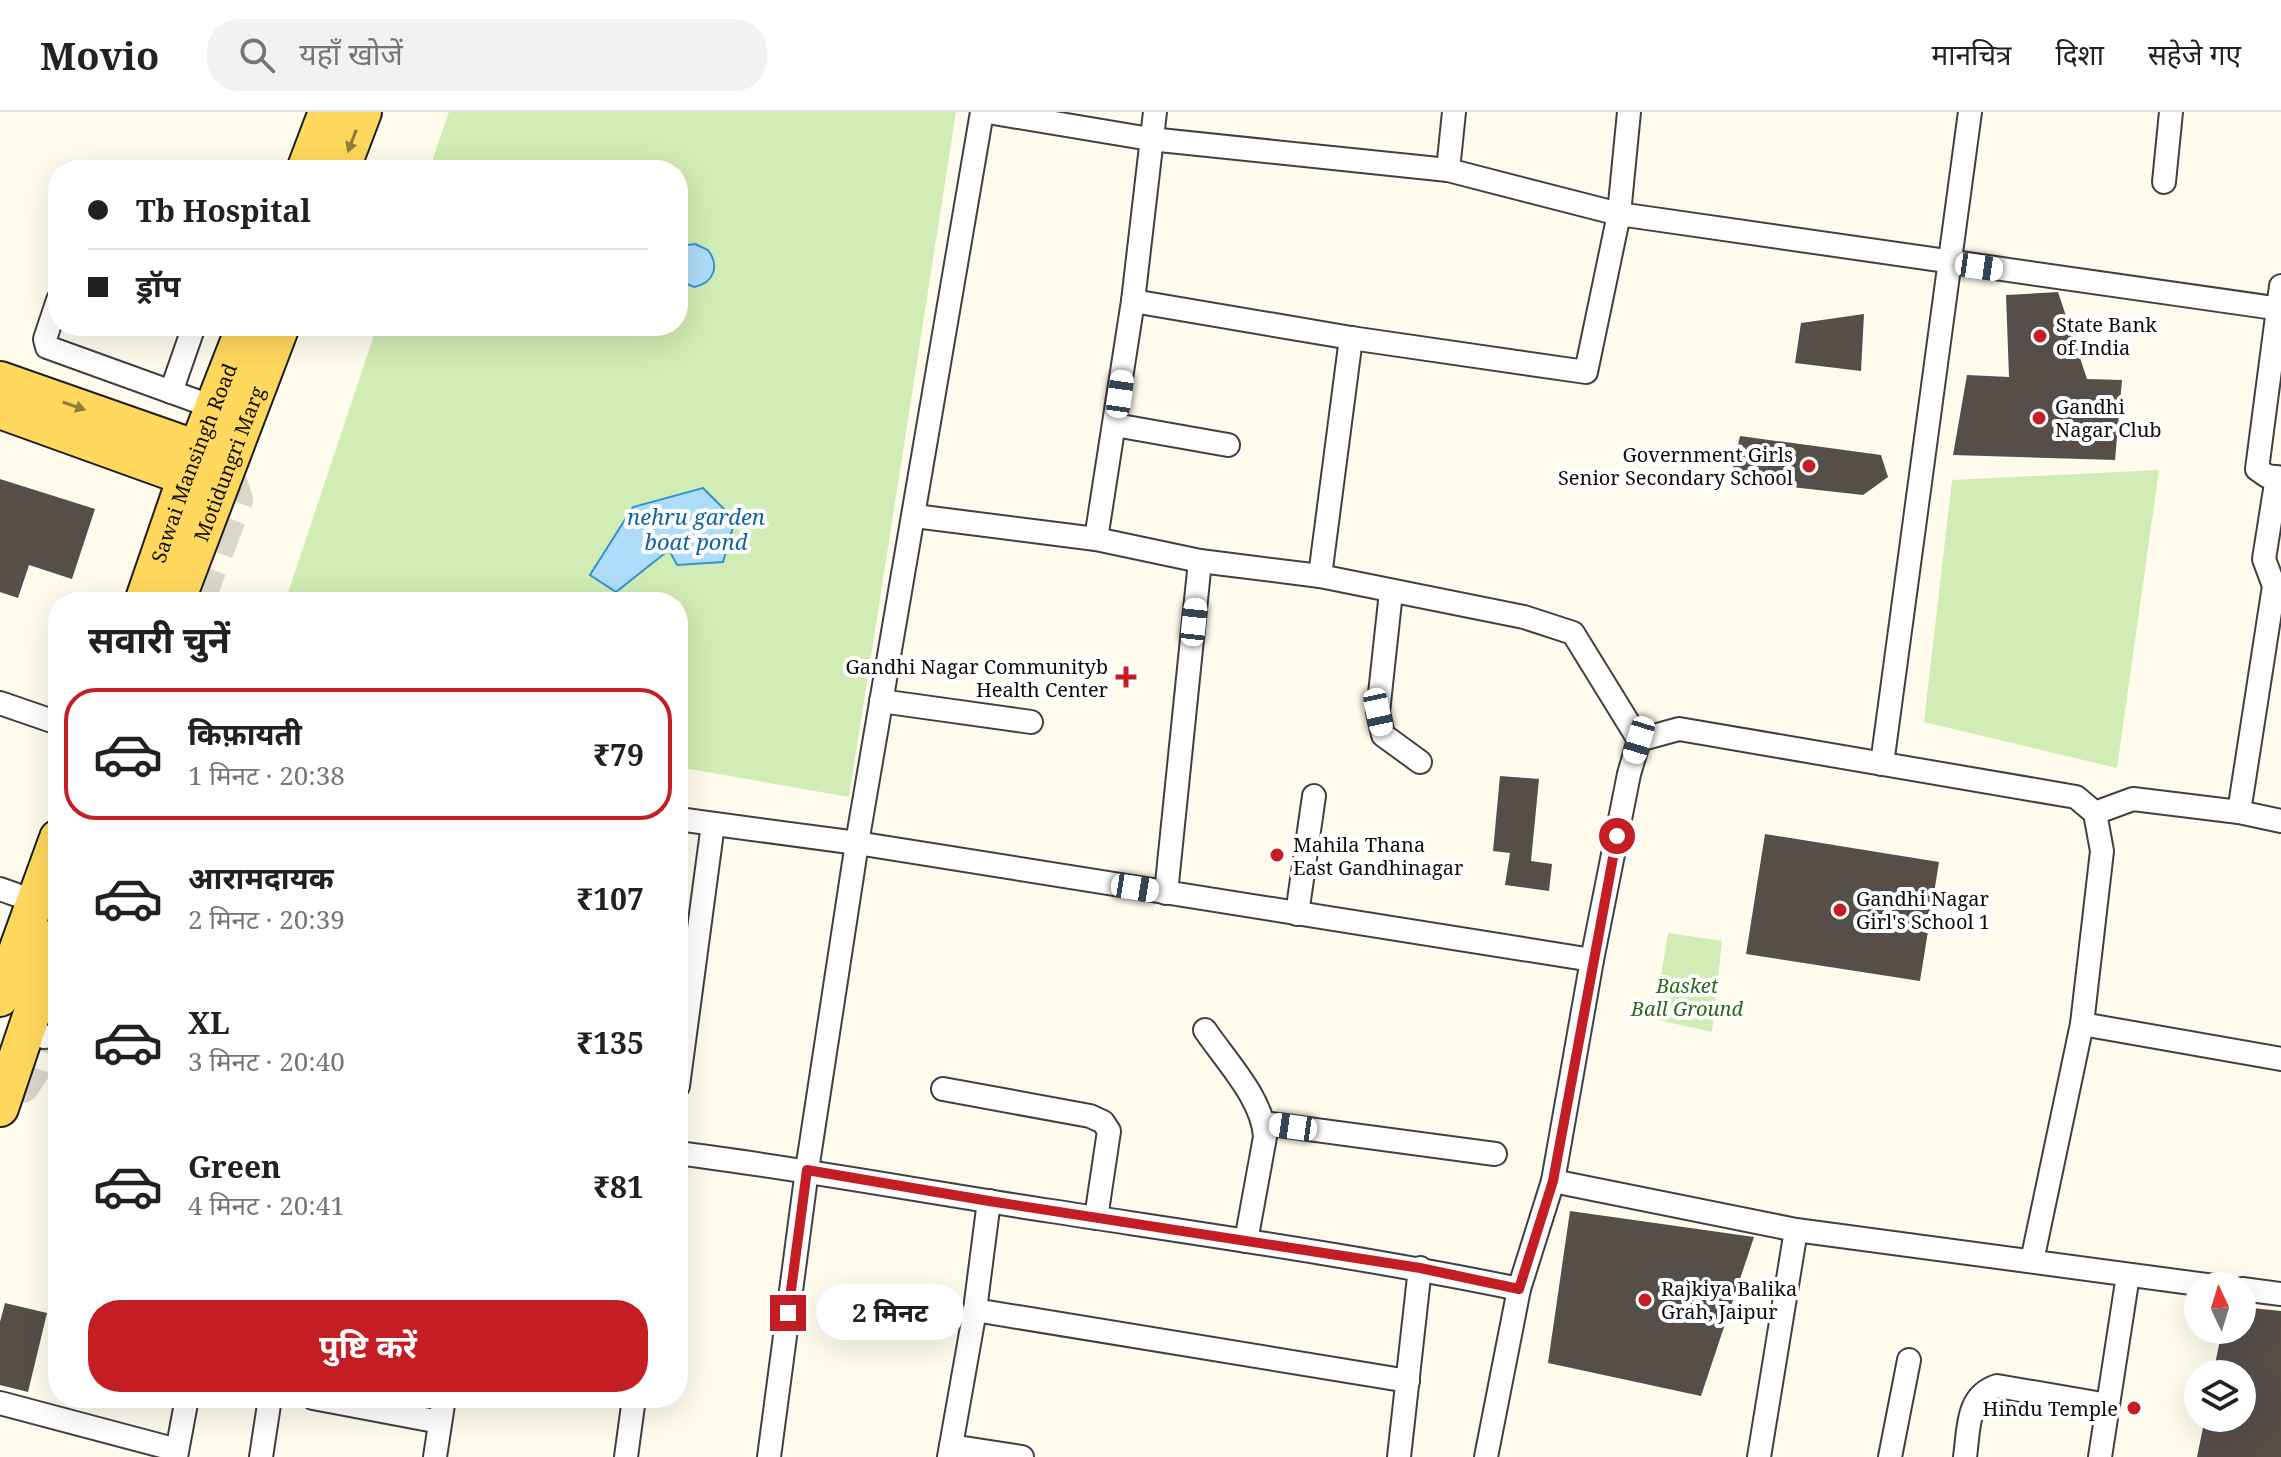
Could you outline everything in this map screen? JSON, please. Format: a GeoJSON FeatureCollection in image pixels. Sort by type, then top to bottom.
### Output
{"type":"FeatureCollection","features":[{"type":"Feature","properties":{"kind":"main road"},"geometry":{"type":"LineString","coordinates":[[309,160],[327,112]]}},
{"type":"Feature","properties":{"kind":"main road"},"geometry":{"type":"LineString","coordinates":[[345,160],[363,112]]}},
{"type":"Feature","properties":{"kind":"main road","name":"Sawai Mansingh Road"},"geometry":{"type":"LineString","coordinates":[[147,592],[241,336]]}},
{"type":"Feature","properties":{"kind":"main road","name":"Motidungri Marg"},"geometry":{"type":"LineString","coordinates":[[180,592],[277,336]]}},
{"type":"Feature","properties":{"kind":"main road"},"geometry":{"type":"LineString","coordinates":[[1,406],[192,463]]}},
{"type":"Feature","properties":{"kind":"main road"},"geometry":{"type":"LineString","coordinates":[[0,998],[48,864]]}},
{"type":"Feature","properties":{"kind":"main road"},"geometry":{"type":"LineString","coordinates":[[0,1108],[48,966]]}},
{"type":"Feature","properties":{"kind":"street"},"geometry":{"type":"LineString","coordinates":[[769,1457],[807,1170],[857,843],[985,112],[1150,139],[1448,170],[1619,214],[1949,263],[2280,301],[2257,469],[2279,478],[2264,559],[2274,586],[2239,812]]}},
{"type":"Feature","properties":{"kind":"street"},"geometry":{"type":"LineString","coordinates":[[1096,539],[1133,301],[1155,112]]}},
{"type":"Feature","properties":{"kind":"street"},"geometry":{"type":"LineString","coordinates":[[1448,170],[1454,112]]}},
{"type":"Feature","properties":{"kind":"street"},"geometry":{"type":"LineString","coordinates":[[1133,301],[1351,338],[1586,372],[1619,214],[1629,112]]}},
{"type":"Feature","properties":{"kind":"street"},"geometry":{"type":"LineString","coordinates":[[1882,764],[1970,112]]}},
{"type":"Feature","properties":{"kind":"street"},"geometry":{"type":"LineString","coordinates":[[2164,182],[2171,112]]}},
{"type":"Feature","properties":{"kind":"street"},"geometry":{"type":"LineString","coordinates":[[48,330],[45,339],[47,347],[213,407]]}},
{"type":"Feature","properties":{"kind":"street"},"geometry":{"type":"LineString","coordinates":[[171,392],[191,336]]}},
{"type":"Feature","properties":{"kind":"street"},"geometry":{"type":"LineString","coordinates":[[1320,576],[1351,338]]}},
{"type":"Feature","properties":{"kind":"street"},"geometry":{"type":"LineString","coordinates":[[1115,425],[1228,445]]}},
{"type":"Feature","properties":{"kind":"street"},"geometry":{"type":"LineString","coordinates":[[915,516],[1096,539],[1200,561],[1320,576],[1524,617],[1573,633],[1639,740],[1629,774],[1592,960],[1553,1181],[1519,1289],[1486,1457]]}},
{"type":"Feature","properties":{"kind":"street"},"geometry":{"type":"LineString","coordinates":[[1166,893],[1200,561]]}},
{"type":"Feature","properties":{"kind":"street"},"geometry":{"type":"LineString","coordinates":[[1391,592],[1378,712],[1383,735],[1420,762]]}},
{"type":"Feature","properties":{"kind":"street"},"geometry":{"type":"LineString","coordinates":[[881,701],[1031,722]]}},
{"type":"Feature","properties":{"kind":"street"},"geometry":{"type":"LineString","coordinates":[[0,703],[48,720]]}},
{"type":"Feature","properties":{"kind":"street"},"geometry":{"type":"LineString","coordinates":[[1639,740],[1679,729],[2076,797],[2095,813],[2102,851],[2082,1024],[2032,1261]]}},
{"type":"Feature","properties":{"kind":"street"},"geometry":{"type":"LineString","coordinates":[[1297,914],[1314,796]]}},
{"type":"Feature","properties":{"kind":"street"},"geometry":{"type":"LineString","coordinates":[[2095,813],[2133,799],[2239,812],[2281,821]]}},
{"type":"Feature","properties":{"kind":"street"},"geometry":{"type":"LineString","coordinates":[[688,820],[857,843],[1592,960]]}},
{"type":"Feature","properties":{"kind":"street"},"geometry":{"type":"LineString","coordinates":[[688,1011],[713,824]]}},
{"type":"Feature","properties":{"kind":"street"},"geometry":{"type":"LineString","coordinates":[[0,889],[34,901]]}},
{"type":"Feature","properties":{"kind":"street"},"geometry":{"type":"LineString","coordinates":[[2082,1024],[2281,1059]]}},
{"type":"Feature","properties":{"kind":"street"},"geometry":{"type":"LineString","coordinates":[[1205,1030],[1252,1095],[1264,1123],[1265,1137],[1246,1241]]}},
{"type":"Feature","properties":{"kind":"street"},"geometry":{"type":"LineString","coordinates":[[943,1089],[1090,1116],[1103,1122],[1109,1131],[1096,1218]]}},
{"type":"Feature","properties":{"kind":"street"},"geometry":{"type":"LineString","coordinates":[[1264,1123],[1495,1154]]}},
{"type":"Feature","properties":{"kind":"street"},"geometry":{"type":"LineString","coordinates":[[688,1154],[807,1170],[1420,1268],[1519,1289]]}},
{"type":"Feature","properties":{"kind":"street"},"geometry":{"type":"LineString","coordinates":[[1553,1181],[1796,1230],[2184,1282]]}},
{"type":"Feature","properties":{"kind":"street"},"geometry":{"type":"LineString","coordinates":[[989,1201],[975,1310],[950,1451],[1022,1457]]}},
{"type":"Feature","properties":{"kind":"street"},"geometry":{"type":"LineString","coordinates":[[1759,1457],[1796,1230]]}},
{"type":"Feature","properties":{"kind":"street"},"geometry":{"type":"LineString","coordinates":[[1399,1457],[1420,1268]]}},
{"type":"Feature","properties":{"kind":"street"},"geometry":{"type":"LineString","coordinates":[[2100,1457],[2128,1275]]}},
{"type":"Feature","properties":{"kind":"street"},"geometry":{"type":"LineString","coordinates":[[2256,1291],[2281,1294]]}},
{"type":"Feature","properties":{"kind":"street"},"geometry":{"type":"LineString","coordinates":[[975,1310],[1408,1381]]}},
{"type":"Feature","properties":{"kind":"street"},"geometry":{"type":"LineString","coordinates":[[1890,1457],[1909,1360]]}},
{"type":"Feature","properties":{"kind":"street"},"geometry":{"type":"LineString","coordinates":[[1965,1457],[1974,1403],[1984,1390],[1997,1386],[2108,1405]]}},
{"type":"Feature","properties":{"kind":"street"},"geometry":{"type":"LineString","coordinates":[[0,1403],[118,1446],[177,1454],[185,1408]]}},
{"type":"Feature","properties":{"kind":"street"},"geometry":{"type":"LineString","coordinates":[[261,1457],[268,1408]]}},
{"type":"Feature","properties":{"kind":"street"},"geometry":{"type":"LineString","coordinates":[[366,1408],[440,1422]]}},
{"type":"Feature","properties":{"kind":"street"},"geometry":{"type":"LineString","coordinates":[[435,1457],[442,1408]]}},
{"type":"Feature","properties":{"kind":"street"},"geometry":{"type":"LineString","coordinates":[[626,1457],[633,1408]]}},
{"type":"Feature","properties":{"kind":"green space"},"geometry":{"type":"Polygon","coordinates":[[[449,112],[956,112],[849,797],[688,769],[688,592],[288,592],[374,336],[688,336],[688,160],[432,160],[449,112]]]}},
{"type":"Feature","properties":{"kind":"green space"},"geometry":{"type":"Polygon","coordinates":[[[2159,470],[2117,768],[1924,722],[1952,480],[2159,470]]]}},
{"type":"Feature","properties":{"kind":"green space","name":"Basket Ball Ground"},"geometry":{"type":"Polygon","coordinates":[[[1668,933],[1722,941],[1712,1032],[1654,1019],[1668,933]]]}},
{"type":"Feature","properties":{"kind":"water"},"geometry":{"type":"Polygon","coordinates":[[[695,244],[708,250],[714,262],[710,278],[694,287],[688,284],[688,245],[695,244]]]}},
{"type":"Feature","properties":{"kind":"water","name":"nehru garden boat pond"},"geometry":{"type":"Polygon","coordinates":[[[703,488],[735,520],[723,562],[677,565],[669,550],[616,592],[590,575],[633,507],[703,488]]]}},
{"type":"Feature","properties":{"kind":"building","name":"Gandhi Nagar Club"},"geometry":{"type":"Polygon","coordinates":[[[2058,292],[2087,379],[2122,380],[2115,460],[1953,455],[1967,375],[2009,377],[2006,295],[2058,292]]]}},
{"type":"Feature","properties":{"kind":"building"},"geometry":{"type":"Polygon","coordinates":[[[1864,314],[1861,371],[1795,363],[1801,323],[1864,314]]]}},
{"type":"Feature","properties":{"kind":"building","name":"Government Girls Senior Secondary School"},"geometry":{"type":"Polygon","coordinates":[[[1740,436],[1881,455],[1888,477],[1863,495],[1730,480],[1740,436]]]}},
{"type":"Feature","properties":{"kind":"building"},"geometry":{"type":"Polygon","coordinates":[[[0,479],[95,509],[72,579],[29,565],[18,598],[0,592],[0,479]]]}},
{"type":"Feature","properties":{"kind":"building"},"geometry":{"type":"Polygon","coordinates":[[[1500,776],[1539,779],[1531,861],[1552,864],[1549,891],[1505,885],[1510,853],[1493,851],[1500,776]]]}},
{"type":"Feature","properties":{"kind":"building"},"geometry":{"type":"Polygon","coordinates":[[[1765,834],[1939,862],[1920,981],[1746,954],[1765,834]]]}},
{"type":"Feature","properties":{"kind":"building","name":"Rajkiya Balika Grah, Jaipur"},"geometry":{"type":"Polygon","coordinates":[[[1570,1211],[1754,1237],[1701,1396],[1548,1363],[1570,1211]]]}},
{"type":"Feature","properties":{"kind":"building"},"geometry":{"type":"Polygon","coordinates":[[[5,1303],[47,1313],[28,1392],[0,1385],[0,1322],[5,1303]]]}},
{"type":"Feature","properties":{"kind":"building"},"geometry":{"type":"Polygon","coordinates":[[[2256,1308],[2281,1311],[2281,1457],[2197,1457],[2202,1432],[2256,1432],[2256,1360],[2216,1360],[2219,1344],[2256,1344],[2256,1308]]]}},
{"type":"Feature","properties":{"kind":"tunnel"},"geometry":{"type":"LineString","coordinates":[[200,592],[235,500],[231,487],[201,470]]}},
{"type":"Feature","properties":{"kind":"tunnel"},"geometry":{"type":"LineString","coordinates":[[7,1087],[22,1085],[33,1068],[48,1021]]}},
{"type":"Feature","properties":{"kind":"place","name":"State Bank of India"},"geometry":{"type":"Point","coordinates":[2040,336]}},
{"type":"Feature","properties":{"kind":"place","name":"Gandhi Nagar Club"},"geometry":{"type":"Point","coordinates":[2039,418]}},
{"type":"Feature","properties":{"kind":"place","name":"Government Girls Senior Secondary School"},"geometry":{"type":"Point","coordinates":[1809,466]}},
{"type":"Feature","properties":{"kind":"place","name":"Gandhi Nagar Communityb Health Center"},"geometry":{"type":"Point","coordinates":[1126,677]}},
{"type":"Feature","properties":{"kind":"place","name":"Mahila Thana East Gandhinagar"},"geometry":{"type":"Point","coordinates":[1277,855]}},
{"type":"Feature","properties":{"kind":"place","name":"Gandhi Nagar Girl's School 1"},"geometry":{"type":"Point","coordinates":[1840,910]}},
{"type":"Feature","properties":{"kind":"place","name":"Rajkiya Balika Grah, Jaipur"},"geometry":{"type":"Point","coordinates":[1645,1300]}},
{"type":"Feature","properties":{"kind":"place","name":"Hindu Temple"},"geometry":{"type":"Point","coordinates":[2134,1408]}},
{"type":"Feature","properties":{"kind":"route"},"geometry":{"type":"LineString","coordinates":[[788,1313],[807,1170],[1420,1268],[1519,1289],[1553,1181],[1617,836]]}}]}
